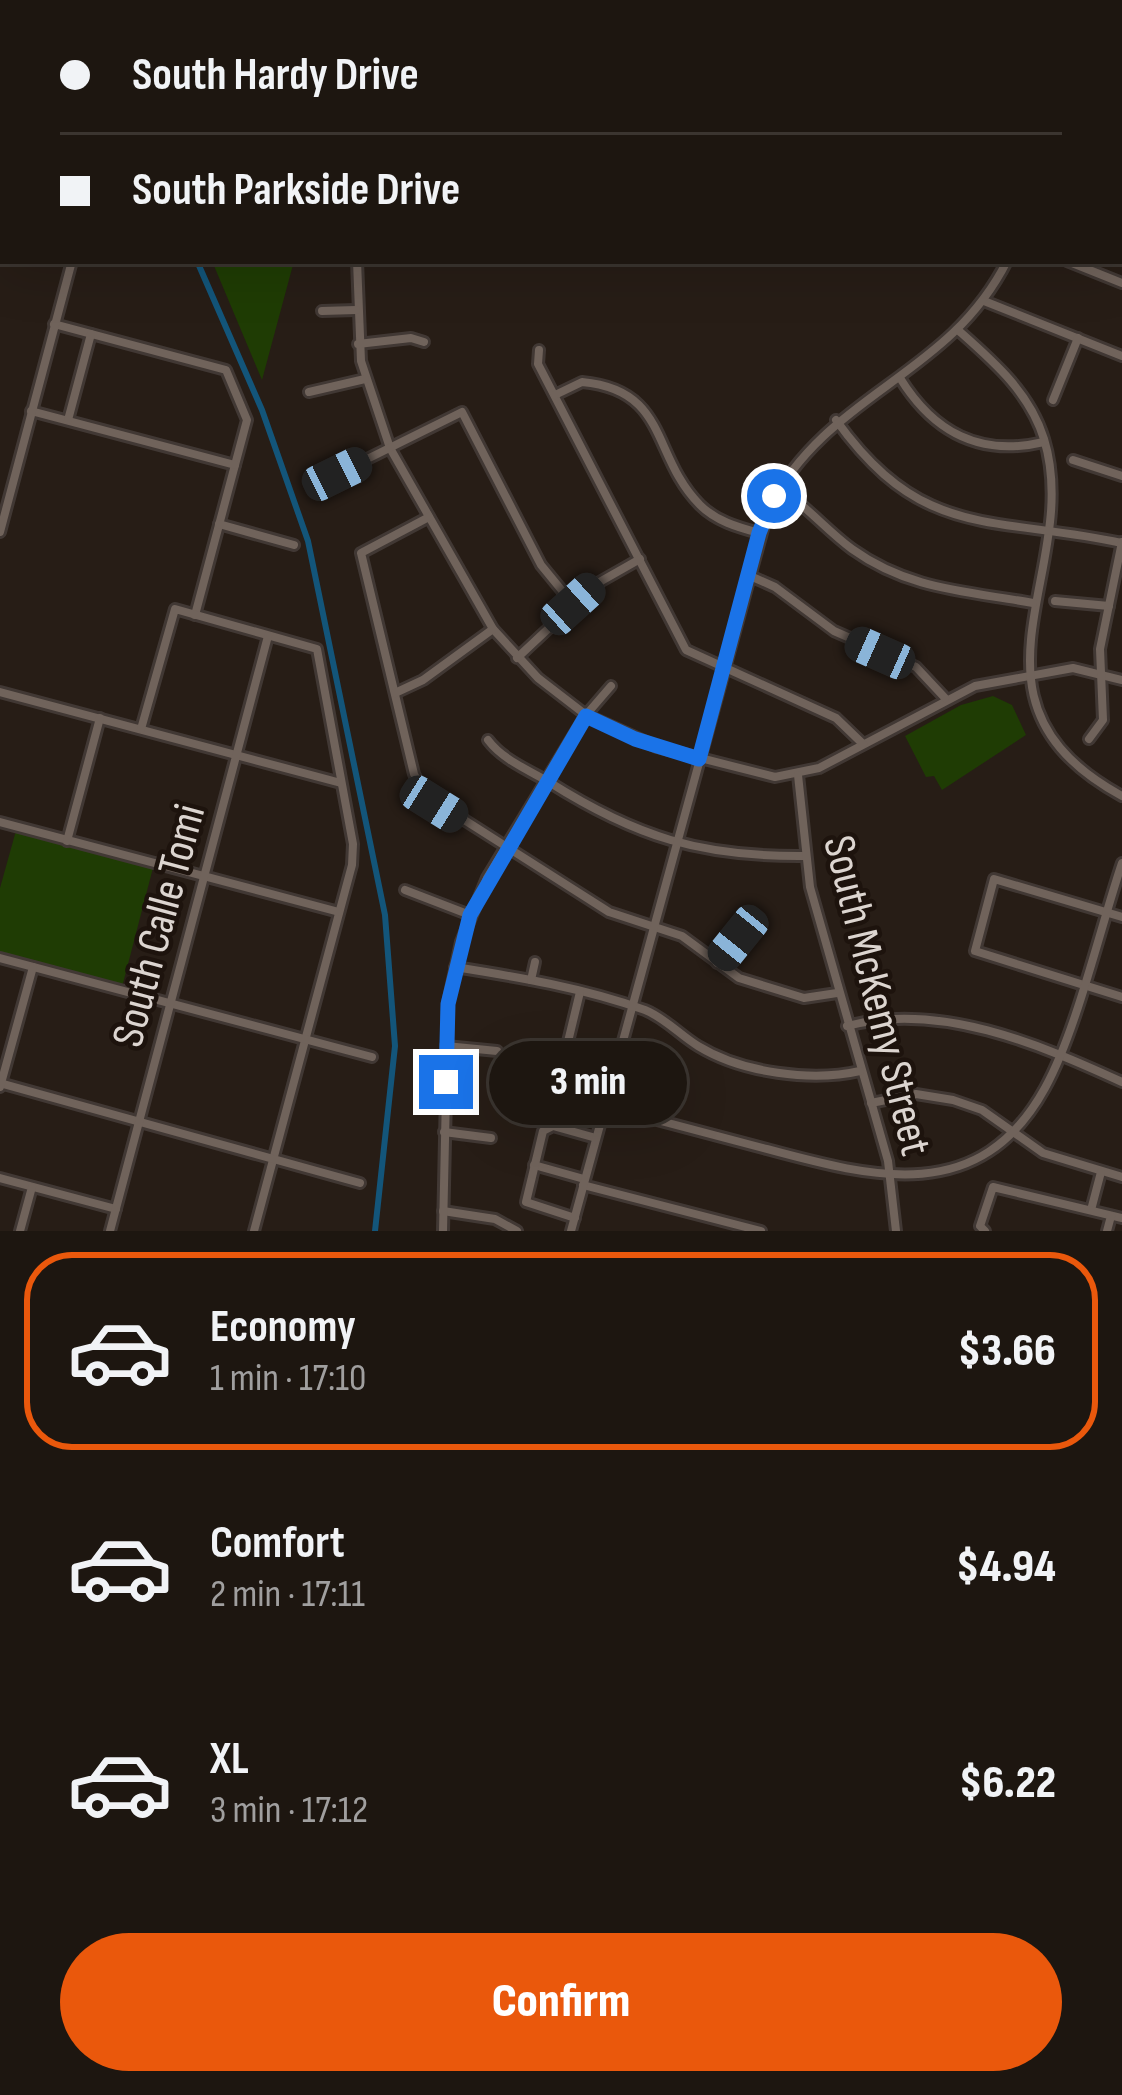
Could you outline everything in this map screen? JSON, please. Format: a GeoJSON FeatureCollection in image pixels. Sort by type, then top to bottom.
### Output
{"type":"FeatureCollection","features":[{"type":"Feature","properties":{"kind":"street"},"geometry":{"type":"LineString","coordinates":[[0,532],[71,264]]}},
{"type":"Feature","properties":{"kind":"street"},"geometry":{"type":"LineString","coordinates":[[357,264],[358,344],[365,379],[390,448],[493,629],[517,658],[586,716],[635,739],[756,775],[798,775],[945,698],[1073,668],[1122,680]]}},
{"type":"Feature","properties":{"kind":"street"},"geometry":{"type":"LineString","coordinates":[[572,1231],[759,533],[779,488],[836,420],[901,378],[959,331],[1005,264]]}},
{"type":"Feature","properties":{"kind":"street"},"geometry":{"type":"LineString","coordinates":[[1074,264],[1122,283]]}},
{"type":"Feature","properties":{"kind":"street"},"geometry":{"type":"LineString","coordinates":[[984,301],[1122,356]]}},
{"type":"Feature","properties":{"kind":"street"},"geometry":{"type":"LineString","coordinates":[[322,311],[356,310]]}},
{"type":"Feature","properties":{"kind":"street"},"geometry":{"type":"LineString","coordinates":[[54,324],[226,370],[247,420],[195,615]]}},
{"type":"Feature","properties":{"kind":"street"},"geometry":{"type":"LineString","coordinates":[[959,331],[1022,393],[1045,442],[1052,485],[1027,645],[1030,675],[1056,740],[1081,768],[1122,796]]}},
{"type":"Feature","properties":{"kind":"street"},"geometry":{"type":"LineString","coordinates":[[68,421],[91,334]]}},
{"type":"Feature","properties":{"kind":"street"},"geometry":{"type":"LineString","coordinates":[[358,344],[411,338],[424,342]]}},
{"type":"Feature","properties":{"kind":"street"},"geometry":{"type":"LineString","coordinates":[[1053,400],[1078,338]]}},
{"type":"Feature","properties":{"kind":"street"},"geometry":{"type":"LineString","coordinates":[[539,350],[538,364],[686,650],[836,718],[863,744]]}},
{"type":"Feature","properties":{"kind":"street"},"geometry":{"type":"LineString","coordinates":[[901,378],[926,414],[967,441],[1003,448],[1045,442]]}},
{"type":"Feature","properties":{"kind":"street"},"geometry":{"type":"LineString","coordinates":[[309,392],[365,379]]}},
{"type":"Feature","properties":{"kind":"street"},"geometry":{"type":"LineString","coordinates":[[554,395],[582,382],[633,397],[647,412],[700,505],[724,522],[759,533]]}},
{"type":"Feature","properties":{"kind":"street"},"geometry":{"type":"LineString","coordinates":[[31,411],[235,465]]}},
{"type":"Feature","properties":{"kind":"street"},"geometry":{"type":"LineString","coordinates":[[337,474],[462,412],[541,565],[573,604]]}},
{"type":"Feature","properties":{"kind":"street"},"geometry":{"type":"LineString","coordinates":[[836,420],[870,467],[917,502],[947,516],[1122,541],[1100,673],[1102,720],[1089,739]]}},
{"type":"Feature","properties":{"kind":"street"},"geometry":{"type":"LineString","coordinates":[[1073,460],[1088,469],[1122,476]]}},
{"type":"Feature","properties":{"kind":"street"},"geometry":{"type":"LineString","coordinates":[[779,488],[851,548],[903,578],[966,596],[1033,603]]}},
{"type":"Feature","properties":{"kind":"street"},"geometry":{"type":"LineString","coordinates":[[429,517],[361,553],[414,774],[425,795],[609,912],[682,936],[758,986],[804,998],[837,993]]}},
{"type":"Feature","properties":{"kind":"street"},"geometry":{"type":"LineString","coordinates":[[219,524],[295,545]]}},
{"type":"Feature","properties":{"kind":"street"},"geometry":{"type":"LineString","coordinates":[[517,658],[606,577],[640,559]]}},
{"type":"Feature","properties":{"kind":"street"},"geometry":{"type":"LineString","coordinates":[[748,575],[775,587],[834,631],[916,667],[945,698]]}},
{"type":"Feature","properties":{"kind":"street"},"geometry":{"type":"LineString","coordinates":[[1055,601],[1109,606]]}},
{"type":"Feature","properties":{"kind":"street"},"geometry":{"type":"LineString","coordinates":[[141,729],[175,609],[317,649],[353,844],[254,1231]]}},
{"type":"Feature","properties":{"kind":"street"},"geometry":{"type":"LineString","coordinates":[[395,693],[423,680],[493,629]]}},
{"type":"Feature","properties":{"kind":"street","name":"South Calle Tomi"},"geometry":{"type":"LineString","coordinates":[[110,1231],[268,636]]}},
{"type":"Feature","properties":{"kind":"street"},"geometry":{"type":"LineString","coordinates":[[442,1231],[446,1046],[454,967],[470,915],[505,848],[586,716],[610,686]]}},
{"type":"Feature","properties":{"kind":"street"},"geometry":{"type":"LineString","coordinates":[[0,692],[342,783]]}},
{"type":"Feature","properties":{"kind":"street"},"geometry":{"type":"LineString","coordinates":[[68,841],[100,718]]}},
{"type":"Feature","properties":{"kind":"street"},"geometry":{"type":"LineString","coordinates":[[488,740],[620,826],[748,856],[805,856]]}},
{"type":"Feature","properties":{"kind":"street","name":"South McKemy Street"},"geometry":{"type":"LineString","coordinates":[[798,775],[805,856],[837,993],[891,1178],[896,1231]]}},
{"type":"Feature","properties":{"kind":"street"},"geometry":{"type":"LineString","coordinates":[[0,822],[339,912]]}},
{"type":"Feature","properties":{"kind":"street"},"geometry":{"type":"LineString","coordinates":[[580,992],[558,1083],[605,1102],[891,1178],[947,1171],[1010,1133],[1044,1090],[1122,863]]}},
{"type":"Feature","properties":{"kind":"street"},"geometry":{"type":"LineString","coordinates":[[1122,917],[994,879],[975,951],[1083,981],[1122,997]]}},
{"type":"Feature","properties":{"kind":"street"},"geometry":{"type":"LineString","coordinates":[[405,890],[470,915]]}},
{"type":"Feature","properties":{"kind":"street"},"geometry":{"type":"LineString","coordinates":[[718,963],[738,938]]}},
{"type":"Feature","properties":{"kind":"street"},"geometry":{"type":"LineString","coordinates":[[0,958],[372,1057]]}},
{"type":"Feature","properties":{"kind":"street"},"geometry":{"type":"LineString","coordinates":[[532,980],[536,962]]}},
{"type":"Feature","properties":{"kind":"street"},"geometry":{"type":"LineString","coordinates":[[33,967],[0,1085],[360,1184]]}},
{"type":"Feature","properties":{"kind":"street"},"geometry":{"type":"LineString","coordinates":[[454,967],[532,980],[649,1011],[717,1055],[799,1076],[830,1078],[860,1071]]}},
{"type":"Feature","properties":{"kind":"street"},"geometry":{"type":"LineString","coordinates":[[847,1026],[882,1016],[928,1017],[1122,1082]]}},
{"type":"Feature","properties":{"kind":"street"},"geometry":{"type":"LineString","coordinates":[[566,1045],[616,1059]]}},
{"type":"Feature","properties":{"kind":"street"},"geometry":{"type":"LineString","coordinates":[[446,1046],[496,1051]]}},
{"type":"Feature","properties":{"kind":"street"},"geometry":{"type":"LineString","coordinates":[[871,1103],[932,1095],[982,1110],[1043,1153],[1122,1177]]}},
{"type":"Feature","properties":{"kind":"street"},"geometry":{"type":"LineString","coordinates":[[575,1218],[526,1202],[534,1165],[546,1127],[596,1138]]}},
{"type":"Feature","properties":{"kind":"street"},"geometry":{"type":"LineString","coordinates":[[444,1132],[491,1138]]}},
{"type":"Feature","properties":{"kind":"street"},"geometry":{"type":"LineString","coordinates":[[534,1165],[761,1231]]}},
{"type":"Feature","properties":{"kind":"street"},"geometry":{"type":"LineString","coordinates":[[1090,1210],[1100,1172]]}},
{"type":"Feature","properties":{"kind":"street"},"geometry":{"type":"LineString","coordinates":[[0,1178],[116,1209]]}},
{"type":"Feature","properties":{"kind":"street"},"geometry":{"type":"LineString","coordinates":[[20,1231],[32,1187]]}},
{"type":"Feature","properties":{"kind":"street"},"geometry":{"type":"LineString","coordinates":[[985,1231],[980,1226],[993,1187],[1122,1218]]}},
{"type":"Feature","properties":{"kind":"street"},"geometry":{"type":"LineString","coordinates":[[443,1211],[495,1219],[517,1231]]}},
{"type":"Feature","properties":{"kind":"street"},"geometry":{"type":"LineString","coordinates":[[1107,1231],[1111,1216]]}},
{"type":"Feature","properties":{"kind":"green space"},"geometry":{"type":"Polygon","coordinates":[[[213,264],[293,264],[262,380],[213,264]]]}},
{"type":"Feature","properties":{"kind":"green space"},"geometry":{"type":"Polygon","coordinates":[[[993,696],[1012,705],[1026,735],[942,790],[934,776],[926,777],[905,736],[961,705],[993,696]]]}},
{"type":"Feature","properties":{"kind":"green space"},"geometry":{"type":"Polygon","coordinates":[[[17,827],[154,864],[121,991],[0,958],[0,888],[17,827]]]}},
{"type":"Feature","properties":{"kind":"waterway"},"geometry":{"type":"LineString","coordinates":[[198,264],[262,410],[308,541],[385,915],[395,1046],[375,1231]]}},
{"type":"Feature","properties":{"kind":"route"},"geometry":{"type":"LineString","coordinates":[[446,1082],[448,1004],[460,942],[488,878],[586,716],[635,739],[699,759],[759,533],[774,496]]}}]}
